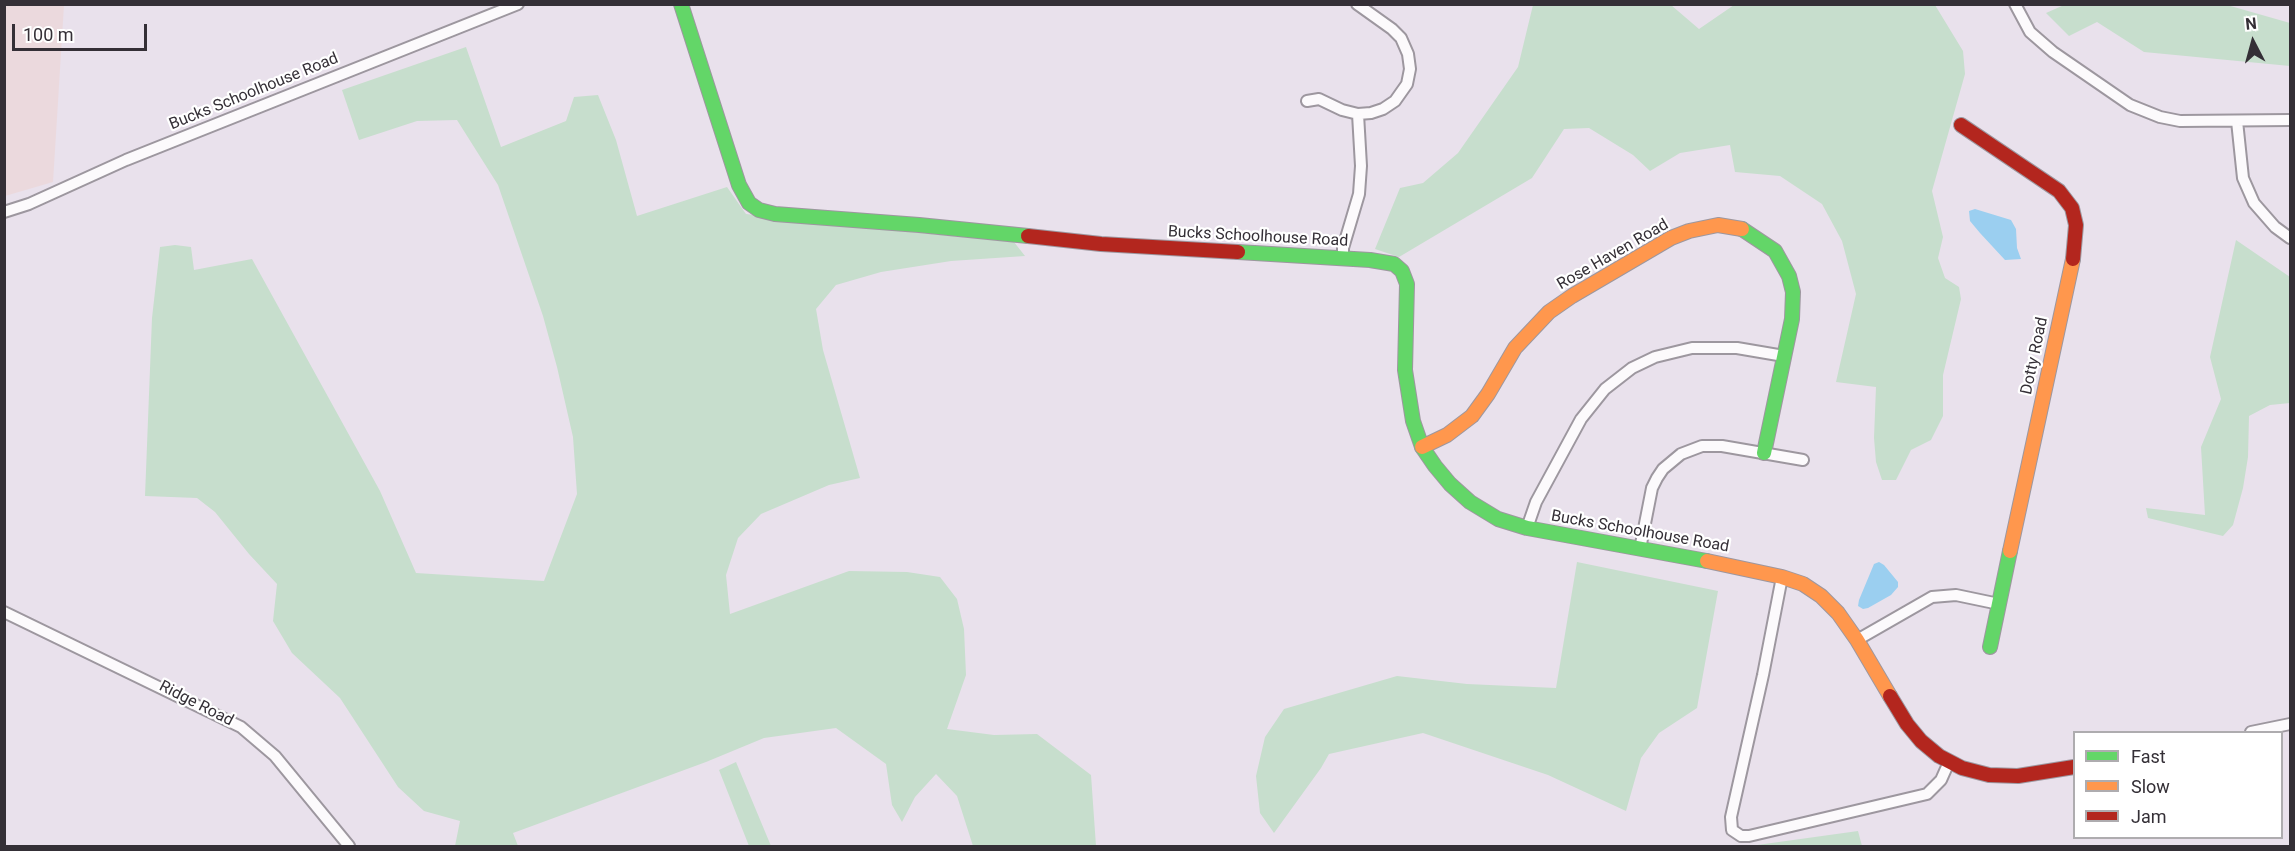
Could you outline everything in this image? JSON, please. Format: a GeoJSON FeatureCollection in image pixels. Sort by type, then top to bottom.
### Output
{"type":"FeatureCollection","features":[{"type":"Feature","properties":{"kind":"street","name":"Bucks Schoolhouse Road"},"geometry":{"type":"LineString","coordinates":[[4,212],[29,204],[126,160],[518,4]]}},
{"type":"Feature","properties":{"kind":"street","name":"Bucks Schoolhouse Road"},"geometry":{"type":"LineString","coordinates":[[681,4],[739,185],[748,202],[759,210],[775,214],[942,227],[1101,244],[1343,258],[1394,264],[1402,271],[1406,279],[1407,392],[1413,422],[1422,447],[1442,476],[1470,502],[1498,519],[1527,528],[1782,577],[1803,584],[1821,596],[1838,613],[1857,640],[1907,724],[1921,741],[1949,762],[1978,773],[2002,776],[2034,774],[2073,767]]}},
{"type":"Feature","properties":{"kind":"street"},"geometry":{"type":"LineString","coordinates":[[1307,101],[1319,99],[1342,110],[1358,114],[1371,113],[1395,101],[1407,84],[1410,69],[1408,54],[1401,38],[1357,4]]}},
{"type":"Feature","properties":{"kind":"street"},"geometry":{"type":"LineString","coordinates":[[2015,4],[2030,32],[2053,52],[2130,105],[2160,117],[2180,121],[2290,120]]}},
{"type":"Feature","properties":{"kind":"street"},"geometry":{"type":"LineString","coordinates":[[1343,258],[1343,248],[1359,194],[1358,114]]}},
{"type":"Feature","properties":{"kind":"street"},"geometry":{"type":"LineString","coordinates":[[2237,121],[2244,178],[2254,203],[2275,227],[2290,238]]}},
{"type":"Feature","properties":{"kind":"street","name":"Dotty Road"},"geometry":{"type":"LineString","coordinates":[[1961,125],[2059,191],[2072,208],[2076,225],[2075,247],[1990,647]]}},
{"type":"Feature","properties":{"kind":"street","name":"Rose Haven Road"},"geometry":{"type":"LineString","coordinates":[[1422,447],[1447,435],[1472,416],[1515,348],[1549,312],[1671,238],[1705,227],[1732,226],[1744,230],[1767,244],[1784,264],[1789,276],[1793,305],[1764,453]]}},
{"type":"Feature","properties":{"kind":"street"},"geometry":{"type":"LineString","coordinates":[[1527,528],[1536,502],[1581,419],[1605,389],[1632,368],[1655,357],[1692,348],[1737,348],[1784,356]]}},
{"type":"Feature","properties":{"kind":"street"},"geometry":{"type":"LineString","coordinates":[[1640,549],[1652,488],[1657,478],[1671,461],[1692,449],[1711,445],[1803,460]]}},
{"type":"Feature","properties":{"kind":"street"},"geometry":{"type":"LineString","coordinates":[[1782,577],[1731,817],[1732,830],[1741,836],[1749,836],[1927,794],[1941,780],[1949,762]]}},
{"type":"Feature","properties":{"kind":"street"},"geometry":{"type":"LineString","coordinates":[[1857,640],[1932,597],[1956,595],[2000,604]]}},
{"type":"Feature","properties":{"kind":"street","name":"Ridge Road"},"geometry":{"type":"LineString","coordinates":[[4,612],[241,727],[274,756],[349,846]]}},
{"type":"Feature","properties":{"kind":"street"},"geometry":{"type":"LineString","coordinates":[[2256,731],[2290,724]]}},
{"type":"Feature","properties":{"kind":"shaded area"},"geometry":{"type":"Polygon","coordinates":[[[5,4],[64,5],[53,182],[5,196],[5,4]]]}},
{"type":"Feature","properties":{"kind":"green space"},"geometry":{"type":"Polygon","coordinates":[[[1533,5],[1671,5],[1699,29],[1734,5],[1935,5],[1963,51],[1965,74],[1932,191],[1943,237],[1938,258],[1945,278],[1959,287],[1961,299],[1943,375],[1943,416],[1931,440],[1911,450],[1896,480],[1882,480],[1876,462],[1874,438],[1876,387],[1836,382],[1856,294],[1842,241],[1822,204],[1780,176],[1735,172],[1730,145],[1680,153],[1650,171],[1633,155],[1589,128],[1564,129],[1532,178],[1399,257],[1375,249],[1400,188],[1423,183],[1458,153],[1518,67],[1533,5]]]}},
{"type":"Feature","properties":{"kind":"green space"},"geometry":{"type":"Polygon","coordinates":[[[2064,5],[2227,5],[2290,23],[2290,66],[2144,52],[2097,22],[2069,36],[2046,13],[2064,5]]]}},
{"type":"Feature","properties":{"kind":"green space"},"geometry":{"type":"Polygon","coordinates":[[[466,47],[501,147],[566,121],[574,97],[598,95],[616,140],[637,216],[727,187],[746,214],[1014,242],[1025,256],[951,261],[881,272],[836,285],[816,309],[823,350],[860,478],[829,485],[761,514],[738,538],[726,575],[730,614],[849,571],[907,572],[940,577],[957,599],[964,629],[966,675],[947,729],[994,735],[1037,734],[1091,775],[1096,846],[973,846],[957,796],[936,774],[915,797],[902,822],[892,805],[886,764],[836,728],[764,738],[706,762],[513,833],[518,846],[455,846],[460,821],[424,811],[398,787],[340,698],[292,653],[273,621],[277,584],[215,512],[197,498],[145,496],[152,318],[160,247],[175,245],[191,247],[194,270],[252,259],[380,491],[416,573],[544,581],[577,494],[573,437],[543,316],[498,185],[457,120],[417,121],[359,140],[342,90],[466,47]]]}},
{"type":"Feature","properties":{"kind":"green space"},"geometry":{"type":"Polygon","coordinates":[[[2236,240],[2290,277],[2290,403],[2270,405],[2249,416],[2248,457],[2243,488],[2233,525],[2223,536],[2148,518],[2146,508],[2205,515],[2201,447],[2221,399],[2210,357],[2236,240]]]}},
{"type":"Feature","properties":{"kind":"green space"},"geometry":{"type":"Polygon","coordinates":[[[1577,562],[1718,591],[1697,708],[1659,733],[1641,758],[1626,811],[1548,775],[1423,733],[1329,754],[1274,833],[1260,813],[1256,776],[1265,737],[1284,709],[1397,676],[1467,684],[1556,688],[1577,562]]]}},
{"type":"Feature","properties":{"kind":"green space"},"geometry":{"type":"Polygon","coordinates":[[[736,762],[771,846],[749,846],[719,770],[736,762]]]}},
{"type":"Feature","properties":{"kind":"green space"},"geometry":{"type":"Polygon","coordinates":[[[1858,831],[1862,846],[1750,846],[1858,831]]]}},
{"type":"Feature","properties":{"kind":"water"},"geometry":{"type":"Polygon","coordinates":[[[1975,209],[2011,220],[2016,229],[2017,248],[2021,259],[2005,260],[1980,233],[1970,221],[1969,211],[1975,209]]]}},
{"type":"Feature","properties":{"kind":"water"},"geometry":{"type":"Polygon","coordinates":[[[1879,562],[1898,582],[1898,587],[1891,595],[1863,609],[1858,606],[1859,600],[1874,564],[1879,562]]]}},
{"type":"Feature","properties":{"kind":"traffic: fast"},"geometry":{"type":"LineString","coordinates":[[681,4],[739,185],[749,203],[759,210],[775,214],[1028,236]]}},
{"type":"Feature","properties":{"kind":"traffic: fast"},"geometry":{"type":"LineString","coordinates":[[1742,229],[1775,251],[1789,276],[1793,292],[1792,319],[1764,453]]}},
{"type":"Feature","properties":{"kind":"traffic: fast"},"geometry":{"type":"LineString","coordinates":[[1238,252],[1370,260],[1394,264],[1402,271],[1407,284],[1405,370],[1413,421],[1422,447],[1435,466],[1470,502],[1498,519],[1527,528],[1707,561]]}},
{"type":"Feature","properties":{"kind":"traffic: fast"},"geometry":{"type":"LineString","coordinates":[[1990,647],[2010,551]]}},
{"type":"Feature","properties":{"kind":"traffic: slow"},"geometry":{"type":"LineString","coordinates":[[1422,447],[1447,435],[1472,416],[1515,348],[1549,312],[1572,296],[1671,238],[1689,231],[1718,225],[1742,229]]}},
{"type":"Feature","properties":{"kind":"traffic: slow"},"geometry":{"type":"LineString","coordinates":[[2010,551],[2073,259]]}},
{"type":"Feature","properties":{"kind":"traffic: slow"},"geometry":{"type":"LineString","coordinates":[[1707,561],[1782,577],[1803,584],[1821,596],[1838,613],[1857,640],[1890,696]]}},
{"type":"Feature","properties":{"kind":"traffic: jam"},"geometry":{"type":"LineString","coordinates":[[1961,125],[2059,191],[2072,208],[2076,225],[2073,259]]}},
{"type":"Feature","properties":{"kind":"traffic: jam"},"geometry":{"type":"LineString","coordinates":[[1028,236],[1101,244],[1238,252]]}},
{"type":"Feature","properties":{"kind":"traffic: jam"},"geometry":{"type":"LineString","coordinates":[[1890,696],[1907,724],[1921,741],[1939,756],[1962,768],[1989,775],[2018,776],[2073,767]]}}]}
